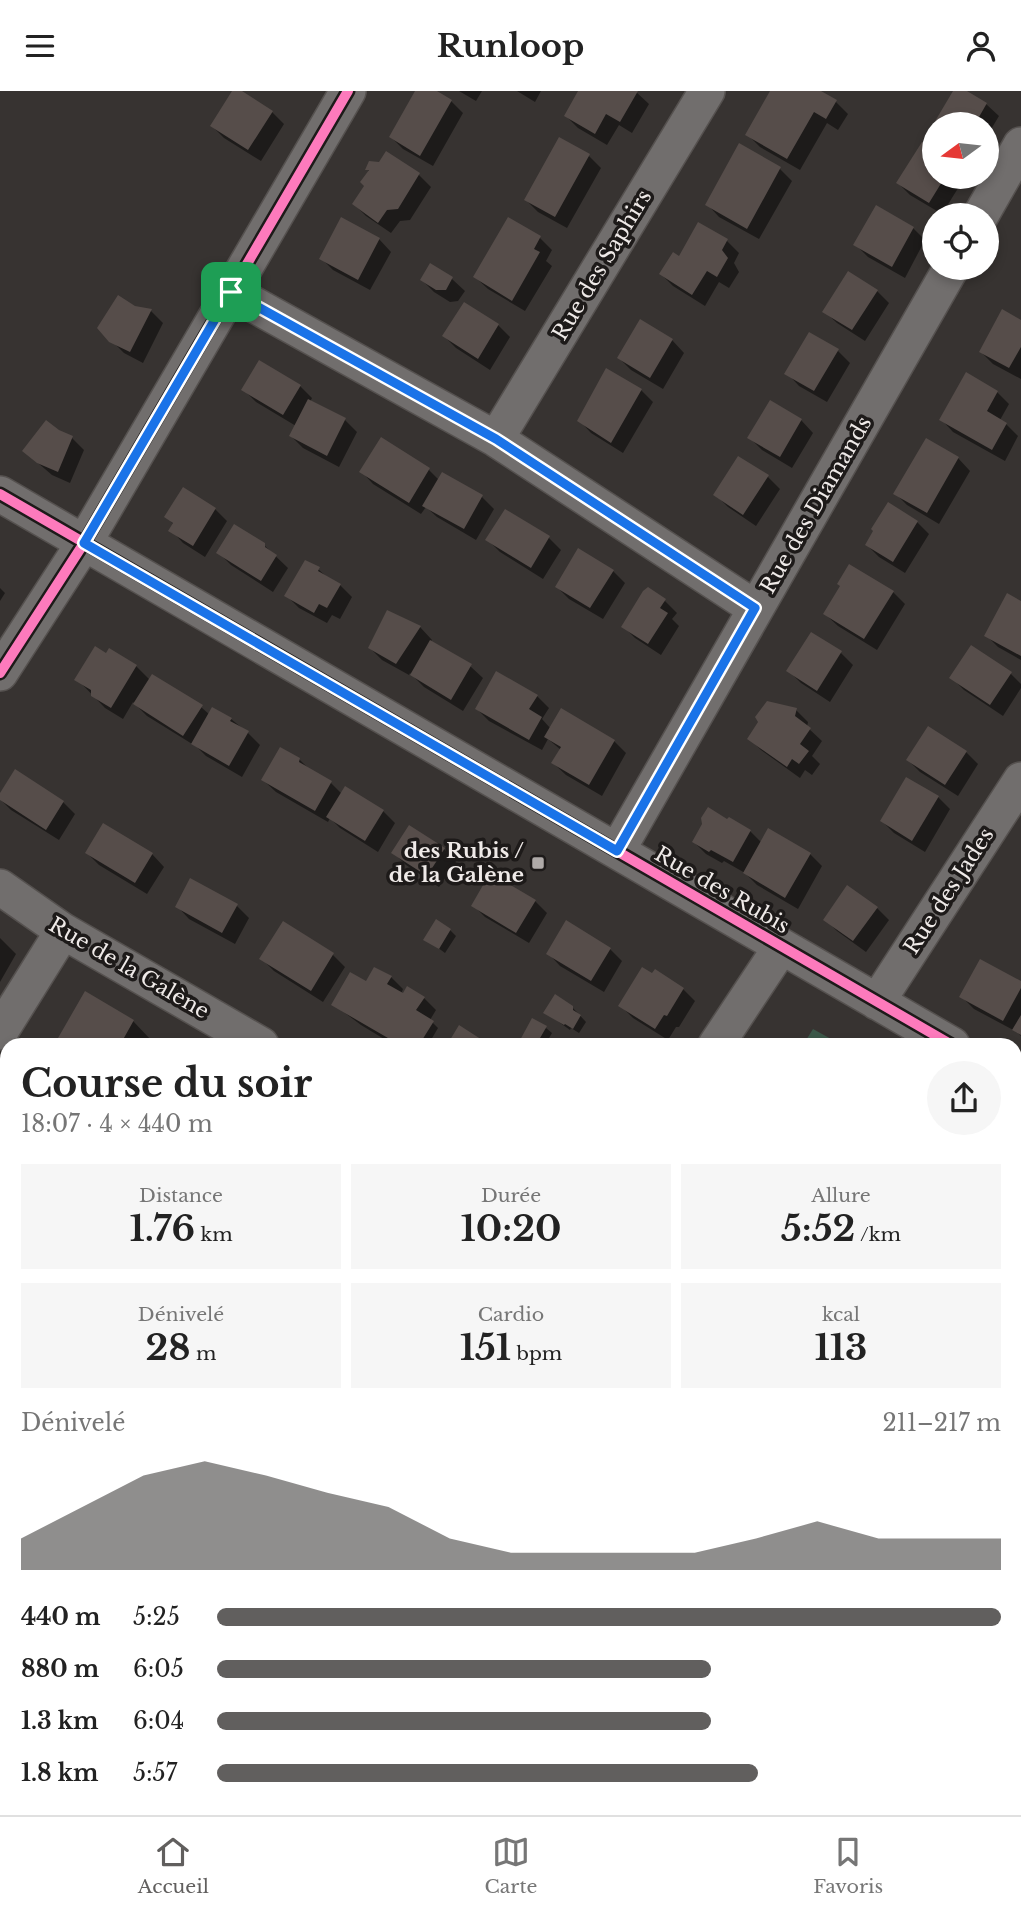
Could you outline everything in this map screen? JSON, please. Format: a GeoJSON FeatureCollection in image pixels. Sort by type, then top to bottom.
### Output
{"type":"FeatureCollection","features":[{"type":"Feature","properties":{"kind":"street"},"geometry":{"type":"LineString","coordinates":[[0,673],[84,543],[348,91]]}},
{"type":"Feature","properties":{"kind":"street","name":"Rue des Saphirs"},"geometry":{"type":"LineString","coordinates":[[496,439],[707,91]]}},
{"type":"Feature","properties":{"kind":"street"},"geometry":{"type":"LineString","coordinates":[[988,203],[1021,145]]}},
{"type":"Feature","properties":{"kind":"street","name":"Rue des Diamands"},"geometry":{"type":"LineString","coordinates":[[617,851],[944,280]]}},
{"type":"Feature","properties":{"kind":"street"},"geometry":{"type":"LineString","coordinates":[[231,292],[496,439],[755,608]]}},
{"type":"Feature","properties":{"kind":"street","name":"Rue des Rubis"},"geometry":{"type":"LineString","coordinates":[[0,494],[940,1038]]}},
{"type":"Feature","properties":{"kind":"street","name":"Rue des Jades"},"geometry":{"type":"LineString","coordinates":[[877,1002],[1021,780]]}},
{"type":"Feature","properties":{"kind":"street","name":"Rue de la Galène"},"geometry":{"type":"LineString","coordinates":[[0,887],[63,931],[249,1038]]}},
{"type":"Feature","properties":{"kind":"street"},"geometry":{"type":"LineString","coordinates":[[0,1032],[63,931]]}},
{"type":"Feature","properties":{"kind":"street"},"geometry":{"type":"LineString","coordinates":[[721,1038],[781,947]]}},
{"type":"Feature","properties":{"kind":"green space"},"geometry":{"type":"Polygon","coordinates":[[[813,1029],[829,1038],[807,1038],[813,1029]]]}},
{"type":"Feature","properties":{"kind":"building"},"geometry":{"type":"Polygon","coordinates":[[[232,91],[242,91],[273,111],[248,150],[210,126],[232,91]]]}},
{"type":"Feature","properties":{"kind":"building"},"geometry":{"type":"Polygon","coordinates":[[[415,91],[437,91],[452,100],[420,156],[389,137],[415,91]]]}},
{"type":"Feature","properties":{"kind":"building"},"geometry":{"type":"Polygon","coordinates":[[[578,91],[638,91],[620,122],[606,114],[595,134],[564,116],[578,91]]]}},
{"type":"Feature","properties":{"kind":"building"},"geometry":{"type":"Polygon","coordinates":[[[770,91],[821,91],[837,100],[826,119],[814,112],[787,159],[745,135],[770,91]]]}},
{"type":"Feature","properties":{"kind":"building"},"geometry":{"type":"Polygon","coordinates":[[[953,91],[967,91],[987,103],[982,112],[941,112],[953,91]]]}},
{"type":"Feature","properties":{"kind":"building"},"geometry":{"type":"Polygon","coordinates":[[[559,137],[590,154],[555,217],[524,200],[559,137]]]}},
{"type":"Feature","properties":{"kind":"building"},"geometry":{"type":"Polygon","coordinates":[[[922,142],[922,189],[938,189],[929,203],[896,183],[922,142]]]}},
{"type":"Feature","properties":{"kind":"building"},"geometry":{"type":"Polygon","coordinates":[[[739,143],[781,167],[747,229],[705,205],[739,143]]]}},
{"type":"Feature","properties":{"kind":"building"},"geometry":{"type":"Polygon","coordinates":[[[386,151],[420,173],[398,209],[387,210],[378,223],[352,204],[364,186],[360,182],[369,170],[365,170],[369,161],[379,162],[386,151]]]}},
{"type":"Feature","properties":{"kind":"building"},"geometry":{"type":"Polygon","coordinates":[[[876,205],[914,227],[892,267],[853,245],[876,205]]]}},
{"type":"Feature","properties":{"kind":"building"},"geometry":{"type":"Polygon","coordinates":[[[341,217],[380,238],[358,280],[319,259],[341,217]]]}},
{"type":"Feature","properties":{"kind":"building"},"geometry":{"type":"Polygon","coordinates":[[[508,217],[541,236],[534,249],[540,252],[512,301],[473,277],[508,217]]]}},
{"type":"Feature","properties":{"kind":"building"},"geometry":{"type":"Polygon","coordinates":[[[698,222],[728,239],[722,250],[728,258],[717,277],[707,271],[692,295],[659,274],[673,252],[679,256],[698,222]]]}},
{"type":"Feature","properties":{"kind":"building"},"geometry":{"type":"Polygon","coordinates":[[[430,263],[453,277],[446,290],[436,290],[420,280],[430,263]]]}},
{"type":"Feature","properties":{"kind":"building"},"geometry":{"type":"Polygon","coordinates":[[[848,271],[878,290],[852,330],[822,312],[848,271]]]}},
{"type":"Feature","properties":{"kind":"building"},"geometry":{"type":"Polygon","coordinates":[[[118,295],[135,306],[152,309],[130,352],[109,342],[97,328],[118,295]]]}},
{"type":"Feature","properties":{"kind":"building"},"geometry":{"type":"Polygon","coordinates":[[[464,302],[499,324],[478,359],[442,336],[464,302]]]}},
{"type":"Feature","properties":{"kind":"building"},"geometry":{"type":"Polygon","coordinates":[[[1002,309],[1021,320],[1021,347],[1009,368],[979,352],[1002,309]]]}},
{"type":"Feature","properties":{"kind":"building"},"geometry":{"type":"Polygon","coordinates":[[[640,319],[673,339],[650,378],[617,358],[640,319]]]}},
{"type":"Feature","properties":{"kind":"building"},"geometry":{"type":"Polygon","coordinates":[[[809,332],[839,349],[814,391],[784,374],[809,332]]]}},
{"type":"Feature","properties":{"kind":"building"},"geometry":{"type":"Polygon","coordinates":[[[259,360],[301,385],[283,415],[241,390],[259,360]]]}},
{"type":"Feature","properties":{"kind":"building"},"geometry":{"type":"Polygon","coordinates":[[[606,368],[642,389],[611,443],[577,421],[606,368]]]}},
{"type":"Feature","properties":{"kind":"building"},"geometry":{"type":"Polygon","coordinates":[[[966,372],[998,391],[987,411],[1007,423],[992,450],[939,420],[966,372]]]}},
{"type":"Feature","properties":{"kind":"building"},"geometry":{"type":"Polygon","coordinates":[[[308,399],[346,418],[327,456],[289,436],[308,399]]]}},
{"type":"Feature","properties":{"kind":"building"},"geometry":{"type":"Polygon","coordinates":[[[770,400],[802,419],[780,457],[747,438],[770,400]]]}},
{"type":"Feature","properties":{"kind":"building"},"geometry":{"type":"Polygon","coordinates":[[[46,420],[73,436],[58,472],[37,463],[22,451],[46,420]]]}},
{"type":"Feature","properties":{"kind":"building"},"geometry":{"type":"Polygon","coordinates":[[[381,437],[430,468],[409,503],[359,472],[381,437]]]}},
{"type":"Feature","properties":{"kind":"building"},"geometry":{"type":"Polygon","coordinates":[[[926,438],[959,457],[927,513],[893,494],[926,438]]]}},
{"type":"Feature","properties":{"kind":"building"},"geometry":{"type":"Polygon","coordinates":[[[738,456],[769,475],[743,515],[713,495],[738,456]]]}},
{"type":"Feature","properties":{"kind":"building"},"geometry":{"type":"Polygon","coordinates":[[[442,472],[483,495],[464,529],[422,506],[442,472]]]}},
{"type":"Feature","properties":{"kind":"building"},"geometry":{"type":"Polygon","coordinates":[[[183,487],[216,508],[193,546],[168,531],[173,523],[164,517],[183,487]]]}},
{"type":"Feature","properties":{"kind":"building"},"geometry":{"type":"Polygon","coordinates":[[[888,502],[918,521],[893,562],[865,545],[873,531],[871,529],[888,502]]]}},
{"type":"Feature","properties":{"kind":"building"},"geometry":{"type":"Polygon","coordinates":[[[505,509],[550,536],[531,568],[485,540],[505,509]]]}},
{"type":"Feature","properties":{"kind":"building"},"geometry":{"type":"Polygon","coordinates":[[[234,524],[265,543],[265,547],[277,555],[261,581],[216,553],[234,524]]]}},
{"type":"Feature","properties":{"kind":"building"},"geometry":{"type":"Polygon","coordinates":[[[578,548],[614,570],[590,608],[555,587],[578,548]]]}},
{"type":"Feature","properties":{"kind":"building"},"geometry":{"type":"Polygon","coordinates":[[[305,560],[320,567],[318,571],[341,584],[327,608],[319,604],[314,613],[284,596],[305,560]]]}},
{"type":"Feature","properties":{"kind":"building"},"geometry":{"type":"Polygon","coordinates":[[[849,564],[894,591],[864,639],[823,614],[840,586],[837,584],[849,564]]]}},
{"type":"Feature","properties":{"kind":"building"},"geometry":{"type":"Polygon","coordinates":[[[648,587],[666,599],[660,608],[668,613],[648,644],[621,627],[648,587]]]}},
{"type":"Feature","properties":{"kind":"building"},"geometry":{"type":"Polygon","coordinates":[[[1007,593],[1021,601],[1021,656],[984,636],[1007,593]]]}},
{"type":"Feature","properties":{"kind":"building"},"geometry":{"type":"Polygon","coordinates":[[[387,610],[421,626],[396,664],[368,648],[387,610]]]}},
{"type":"Feature","properties":{"kind":"building"},"geometry":{"type":"Polygon","coordinates":[[[811,632],[842,651],[817,691],[786,671],[811,632]]]}},
{"type":"Feature","properties":{"kind":"building"},"geometry":{"type":"Polygon","coordinates":[[[430,640],[472,664],[451,700],[410,675],[430,640]]]}},
{"type":"Feature","properties":{"kind":"building"},"geometry":{"type":"Polygon","coordinates":[[[971,645],[1012,672],[990,705],[949,678],[971,645]]]}},
{"type":"Feature","properties":{"kind":"building"},"geometry":{"type":"Polygon","coordinates":[[[95,646],[106,653],[109,648],[137,665],[111,708],[91,696],[91,690],[74,680],[95,646]]]}},
{"type":"Feature","properties":{"kind":"building"},"geometry":{"type":"Polygon","coordinates":[[[496,671],[538,695],[529,709],[542,717],[529,740],[475,709],[496,671]]]}},
{"type":"Feature","properties":{"kind":"building"},"geometry":{"type":"Polygon","coordinates":[[[152,674],[203,705],[183,736],[133,704],[152,674]]]}},
{"type":"Feature","properties":{"kind":"building"},"geometry":{"type":"Polygon","coordinates":[[[767,701],[797,708],[795,716],[811,728],[800,744],[809,751],[799,764],[792,759],[787,767],[747,739],[758,722],[755,717],[767,701]]]}},
{"type":"Feature","properties":{"kind":"building"},"geometry":{"type":"Polygon","coordinates":[[[212,707],[249,731],[229,766],[191,744],[212,707]]]}},
{"type":"Feature","properties":{"kind":"building"},"geometry":{"type":"Polygon","coordinates":[[[561,708],[615,740],[589,785],[551,763],[561,747],[544,737],[561,708]]]}},
{"type":"Feature","properties":{"kind":"building"},"geometry":{"type":"Polygon","coordinates":[[[928,726],[967,751],[945,785],[906,760],[928,726]]]}},
{"type":"Feature","properties":{"kind":"building"},"geometry":{"type":"Polygon","coordinates":[[[280,747],[300,758],[299,762],[332,781],[315,811],[261,780],[280,747]]]}},
{"type":"Feature","properties":{"kind":"building"},"geometry":{"type":"Polygon","coordinates":[[[15,769],[64,801],[46,830],[0,800],[0,793],[15,769]]]}},
{"type":"Feature","properties":{"kind":"building"},"geometry":{"type":"Polygon","coordinates":[[[906,777],[939,796],[912,841],[880,821],[906,777]]]}},
{"type":"Feature","properties":{"kind":"building"},"geometry":{"type":"Polygon","coordinates":[[[345,786],[384,810],[365,841],[326,817],[345,786]]]}},
{"type":"Feature","properties":{"kind":"building"},"geometry":{"type":"Polygon","coordinates":[[[708,807],[751,830],[733,862],[692,842],[708,807]]]}},
{"type":"Feature","properties":{"kind":"building"},"geometry":{"type":"Polygon","coordinates":[[[103,823],[153,853],[135,883],[85,853],[103,823]]]}},
{"type":"Feature","properties":{"kind":"building"},"geometry":{"type":"Polygon","coordinates":[[[409,825],[445,848],[427,876],[391,853],[409,825]]]}},
{"type":"Feature","properties":{"kind":"building"},"geometry":{"type":"Polygon","coordinates":[[[768,828],[811,853],[785,898],[743,873],[768,828]]]}},
{"type":"Feature","properties":{"kind":"building"},"geometry":{"type":"Polygon","coordinates":[[[490,873],[536,900],[516,933],[471,906],[490,873]]]}},
{"type":"Feature","properties":{"kind":"building"},"geometry":{"type":"Polygon","coordinates":[[[190,878],[238,904],[222,933],[175,907],[190,878]]]}},
{"type":"Feature","properties":{"kind":"building"},"geometry":{"type":"Polygon","coordinates":[[[847,885],[878,907],[853,941],[823,920],[847,885]]]}},
{"type":"Feature","properties":{"kind":"building"},"geometry":{"type":"Polygon","coordinates":[[[436,919],[451,929],[439,949],[423,940],[436,919]]]}},
{"type":"Feature","properties":{"kind":"building"},"geometry":{"type":"Polygon","coordinates":[[[566,920],[611,948],[591,981],[546,954],[566,920]]]}},
{"type":"Feature","properties":{"kind":"building"},"geometry":{"type":"Polygon","coordinates":[[[283,921],[334,953],[311,991],[259,959],[283,921]]]}},
{"type":"Feature","properties":{"kind":"building"},"geometry":{"type":"Polygon","coordinates":[[[980,959],[1021,981],[1021,988],[1003,1021],[959,997],[980,959]]]}},
{"type":"Feature","properties":{"kind":"building"},"geometry":{"type":"Polygon","coordinates":[[[374,967],[392,976],[387,984],[403,993],[407,986],[425,997],[416,1010],[434,1021],[423,1038],[388,1038],[331,1005],[350,972],[366,981],[374,967]]]}},
{"type":"Feature","properties":{"kind":"building"},"geometry":{"type":"Polygon","coordinates":[[[642,967],[652,973],[655,969],[684,988],[667,1016],[664,1015],[655,1029],[618,1006],[642,967]]]}},
{"type":"Feature","properties":{"kind":"building"},"geometry":{"type":"Polygon","coordinates":[[[85,991],[134,1020],[124,1038],[58,1038],[85,991]]]}},
{"type":"Feature","properties":{"kind":"building"},"geometry":{"type":"Polygon","coordinates":[[[555,994],[581,1015],[573,1029],[543,1013],[555,994]]]}},
{"type":"Feature","properties":{"kind":"building"},"geometry":{"type":"Polygon","coordinates":[[[1021,1015],[1021,1035],[1012,1030],[1021,1015]]]}},
{"type":"Feature","properties":{"kind":"building"},"geometry":{"type":"Polygon","coordinates":[[[532,1018],[547,1026],[540,1038],[521,1038],[532,1018]]]}},
{"type":"Feature","properties":{"kind":"building"},"geometry":{"type":"Polygon","coordinates":[[[459,1025],[479,1038],[451,1038],[459,1025]]]}},
{"type":"Feature","properties":{"kind":"cycle path"},"geometry":{"type":"LineString","coordinates":[[0,673],[84,543],[348,91]]}},
{"type":"Feature","properties":{"kind":"cycle path"},"geometry":{"type":"LineString","coordinates":[[0,494],[940,1038]]}},
{"type":"Feature","properties":{"kind":"place","name":"des Rubis / de la Galène"},"geometry":{"type":"Point","coordinates":[538,863]}},
{"type":"Feature","properties":{"kind":"route"},"geometry":{"type":"LineString","coordinates":[[231,292],[496,439],[755,608],[617,851],[84,543],[231,292]]}}]}
